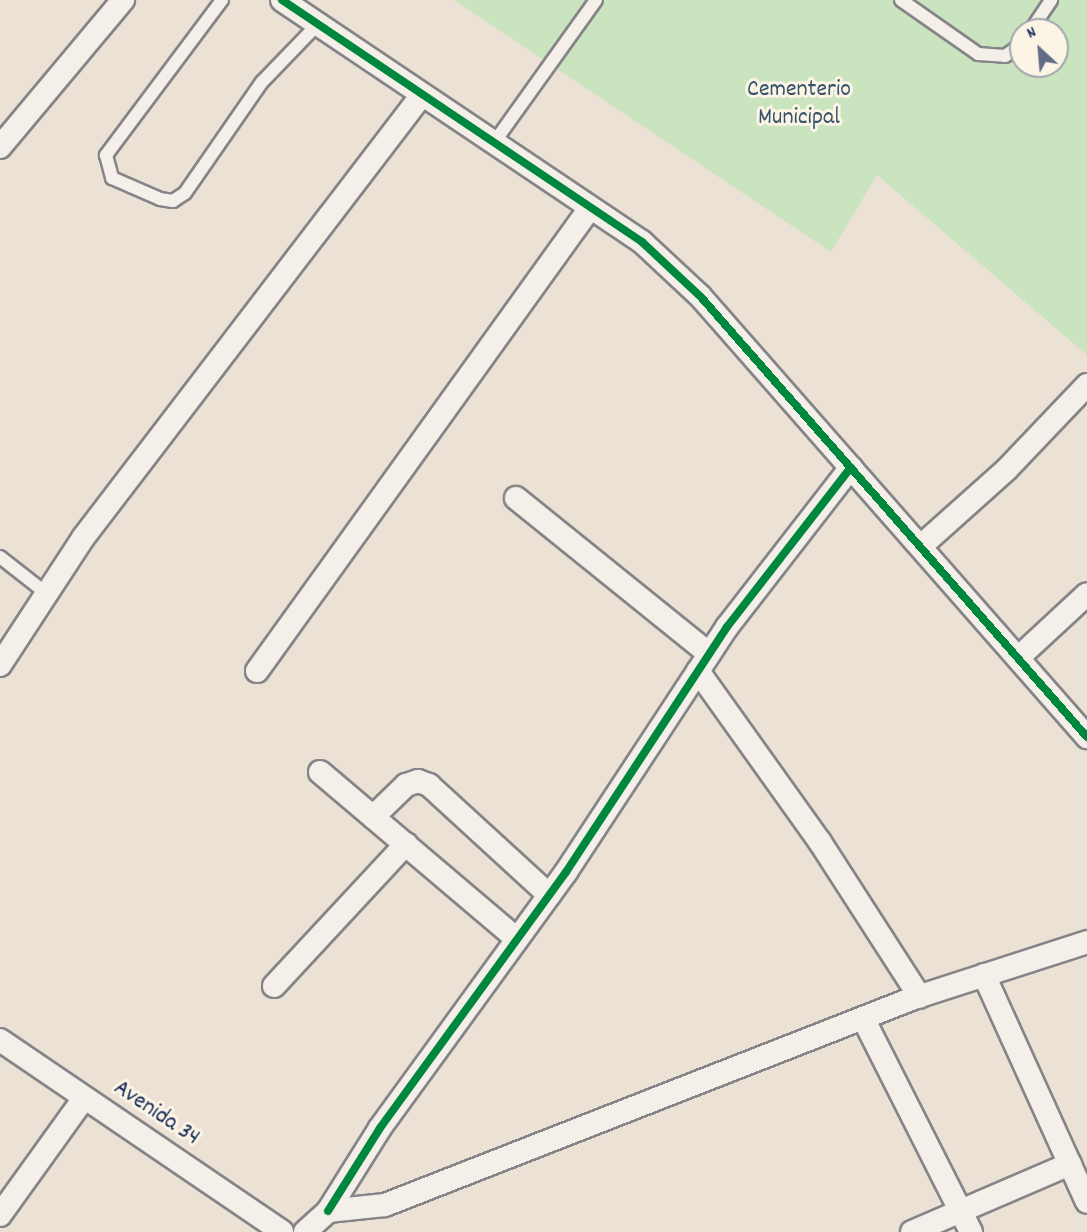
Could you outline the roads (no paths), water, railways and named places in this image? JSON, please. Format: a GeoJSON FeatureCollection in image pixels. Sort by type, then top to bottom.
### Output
{"type":"FeatureCollection","features":[{"type":"Feature","properties":{"kind":"street"},"geometry":{"type":"LineString","coordinates":[[0,147],[123,0]]}},
{"type":"Feature","properties":{"kind":"street"},"geometry":{"type":"LineString","coordinates":[[282,0],[421,96],[642,243],[700,296],[1087,737]]}},
{"type":"Feature","properties":{"kind":"street"},"geometry":{"type":"LineString","coordinates":[[0,665],[46,593],[421,96]]}},
{"type":"Feature","properties":{"kind":"street"},"geometry":{"type":"LineString","coordinates":[[257,672],[591,208]]}},
{"type":"Feature","properties":{"kind":"street"},"geometry":{"type":"LineString","coordinates":[[921,546],[1007,469],[1087,385]]}},
{"type":"Feature","properties":{"kind":"street"},"geometry":{"type":"LineString","coordinates":[[305,1232],[328,1212],[380,1128],[549,895],[704,663],[851,467]]}},
{"type":"Feature","properties":{"kind":"street"},"geometry":{"type":"LineString","coordinates":[[516,498],[704,663],[920,997]]}},
{"type":"Feature","properties":{"kind":"street"},"geometry":{"type":"LineString","coordinates":[[1018,658],[1087,594]]}},
{"type":"Feature","properties":{"kind":"street"},"geometry":{"type":"LineString","coordinates":[[320,772],[517,939]]}},
{"type":"Feature","properties":{"kind":"street"},"geometry":{"type":"LineString","coordinates":[[373,817],[406,785],[418,780],[429,785],[549,895]]}},
{"type":"Feature","properties":{"kind":"street"},"geometry":{"type":"LineString","coordinates":[[274,986],[406,844]]}},
{"type":"Feature","properties":{"kind":"street"},"geometry":{"type":"LineString","coordinates":[[328,1212],[385,1205],[863,1018],[984,975],[1087,942]]}},
{"type":"Feature","properties":{"kind":"street"},"geometry":{"type":"LineString","coordinates":[[984,975],[1087,1202]]}},
{"type":"Feature","properties":{"kind":"street"},"geometry":{"type":"LineString","coordinates":[[863,1018],[971,1232]]}},
{"type":"Feature","properties":{"kind":"street","name":"Avenida 34"},"geometry":{"type":"LineString","coordinates":[[0,1040],[281,1232]]}},
{"type":"Feature","properties":{"kind":"street"},"geometry":{"type":"LineString","coordinates":[[0,1215],[84,1098]]}},
{"type":"Feature","properties":{"kind":"street"},"geometry":{"type":"LineString","coordinates":[[912,1232],[1070,1164]]}},
{"type":"Feature","properties":{"kind":"lane"},"geometry":{"type":"LineString","coordinates":[[222,0],[106,155],[112,178],[160,199],[173,201],[186,193],[262,82],[317,25]]}},
{"type":"Feature","properties":{"kind":"lane"},"geometry":{"type":"LineString","coordinates":[[493,144],[596,0]]}},
{"type":"Feature","properties":{"kind":"lane"},"geometry":{"type":"LineString","coordinates":[[901,0],[978,54],[1005,56],[1009,53]]}},
{"type":"Feature","properties":{"kind":"lane"},"geometry":{"type":"LineString","coordinates":[[1039,18],[1052,0]]}},
{"type":"Feature","properties":{"kind":"lane"},"geometry":{"type":"LineString","coordinates":[[0,557],[46,593]]}},
{"type":"Feature","properties":{"kind":"park label","name":"Cementerio Municipal"},"geometry":{"type":"Point","coordinates":[799,105]}}]}
